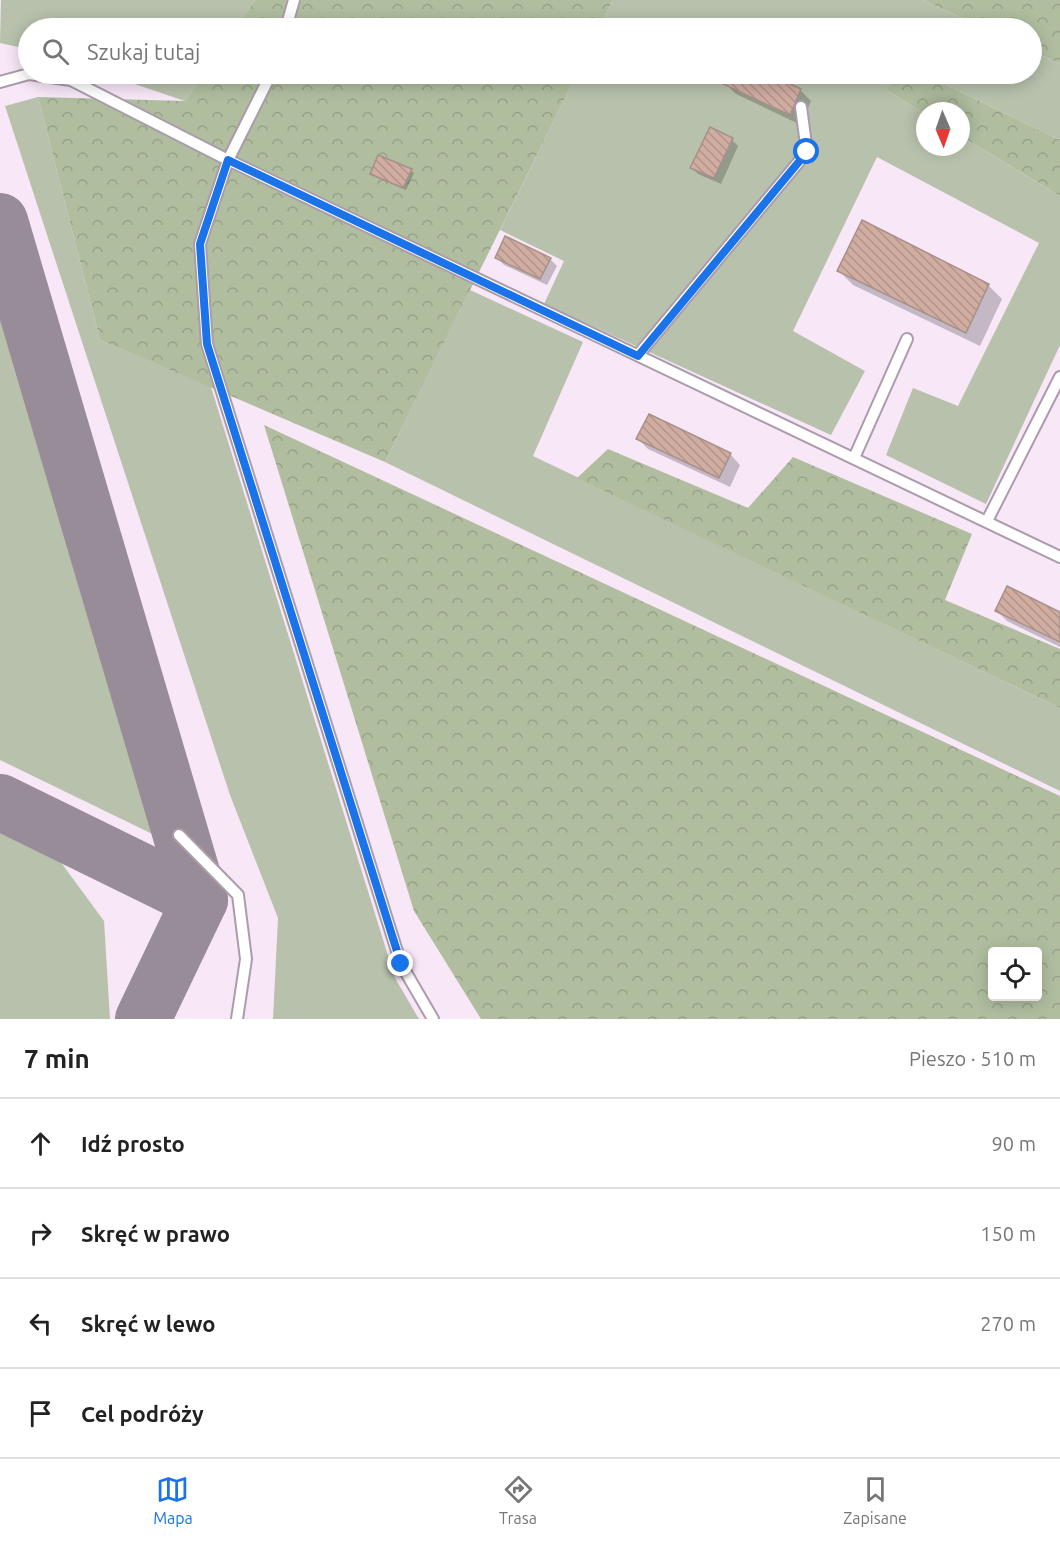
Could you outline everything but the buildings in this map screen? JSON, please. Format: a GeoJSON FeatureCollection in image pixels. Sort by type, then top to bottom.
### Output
{"type":"FeatureCollection","features":[{"type":"Feature","properties":{"kind":"lane"},"geometry":{"type":"LineString","coordinates":[[289,18],[294,0]]}},
{"type":"Feature","properties":{"kind":"lane"},"geometry":{"type":"LineString","coordinates":[[0,82],[18,77]]}},
{"type":"Feature","properties":{"kind":"lane"},"geometry":{"type":"LineString","coordinates":[[79,84],[228,160],[1060,557]]}},
{"type":"Feature","properties":{"kind":"lane"},"geometry":{"type":"LineString","coordinates":[[266,84],[228,160],[200,244],[207,344],[401,964],[433,1019]]}},
{"type":"Feature","properties":{"kind":"lane"},"geometry":{"type":"LineString","coordinates":[[638,356],[807,152],[801,107]]}},
{"type":"Feature","properties":{"kind":"lane"},"geometry":{"type":"LineString","coordinates":[[854,458],[907,339]]}},
{"type":"Feature","properties":{"kind":"lane"},"geometry":{"type":"LineString","coordinates":[[987,521],[1060,377]]}},
{"type":"Feature","properties":{"kind":"lane"},"geometry":{"type":"LineString","coordinates":[[179,835],[238,895],[246,959],[237,1019]]}},
{"type":"Feature","properties":{"kind":"green space"},"geometry":{"type":"Polygon","coordinates":[[[1,0],[255,0],[242,18],[18,18],[18,47],[0,43],[1,0]]]}},
{"type":"Feature","properties":{"kind":"green space"},"geometry":{"type":"Polygon","coordinates":[[[255,0],[613,0],[604,18],[242,18],[255,0]]]}},
{"type":"Feature","properties":{"kind":"green space"},"geometry":{"type":"Polygon","coordinates":[[[613,0],[923,0],[962,18],[604,18],[613,0]]]}},
{"type":"Feature","properties":{"kind":"green space"},"geometry":{"type":"Polygon","coordinates":[[[923,0],[1060,0],[1060,64],[1042,56],[1042,18],[962,18],[923,0]]]}},
{"type":"Feature","properties":{"kind":"green space"},"geometry":{"type":"Polygon","coordinates":[[[1042,56],[1060,64],[1060,140],[945,84],[1042,84],[1042,56]]]}},
{"type":"Feature","properties":{"kind":"green space"},"geometry":{"type":"Polygon","coordinates":[[[135,84],[197,84],[185,101],[135,84]]]}},
{"type":"Feature","properties":{"kind":"green space"},"geometry":{"type":"Polygon","coordinates":[[[197,84],[572,84],[385,462],[100,340],[38,97],[185,101],[197,84]]]}},
{"type":"Feature","properties":{"kind":"green space"},"geometry":{"type":"Polygon","coordinates":[[[572,84],[890,84],[886,90],[916,108],[916,156],[970,156],[970,141],[1060,196],[1060,345],[986,504],[886,455],[913,388],[958,406],[1039,243],[877,157],[793,331],[865,371],[831,435],[544,304],[564,261],[500,230],[572,84]]]}},
{"type":"Feature","properties":{"kind":"green space"},"geometry":{"type":"Polygon","coordinates":[[[890,84],[945,84],[1060,140],[1060,196],[970,141],[970,102],[916,102],[916,108],[886,90],[890,84]]]}},
{"type":"Feature","properties":{"kind":"green space"},"geometry":{"type":"Polygon","coordinates":[[[38,97],[100,340],[211,387],[395,978],[419,1019],[273,1019],[278,918],[230,795],[5,106],[38,97]]]}},
{"type":"Feature","properties":{"kind":"green space"},"geometry":{"type":"Polygon","coordinates":[[[0,280],[173,844],[0,760],[0,280]]]}},
{"type":"Feature","properties":{"kind":"green space"},"geometry":{"type":"Polygon","coordinates":[[[470,290],[583,342],[533,456],[1060,708],[1060,791],[385,462],[470,290]]]}},
{"type":"Feature","properties":{"kind":"green space"},"geometry":{"type":"Polygon","coordinates":[[[264,425],[1060,796],[1060,1019],[481,1019],[414,911],[264,425]]]}},
{"type":"Feature","properties":{"kind":"green space"},"geometry":{"type":"Polygon","coordinates":[[[608,449],[748,508],[793,457],[972,534],[945,600],[1060,649],[1060,708],[577,478],[608,449]]]}},
{"type":"Feature","properties":{"kind":"green space"},"geometry":{"type":"Polygon","coordinates":[[[0,827],[54,853],[104,921],[110,1019],[0,1019],[0,827]]]}},
{"type":"Feature","properties":{"kind":"taxiway"},"geometry":{"type":"LineString","coordinates":[[0,221],[200,900],[143,1019]]}},
{"type":"Feature","properties":{"kind":"taxiway"},"geometry":{"type":"LineString","coordinates":[[0,802],[200,900]]}},
{"type":"Feature","properties":{"kind":"route"},"geometry":{"type":"LineString","coordinates":[[401,964],[207,344],[200,244],[228,160],[638,356],[807,152]]}}]}
